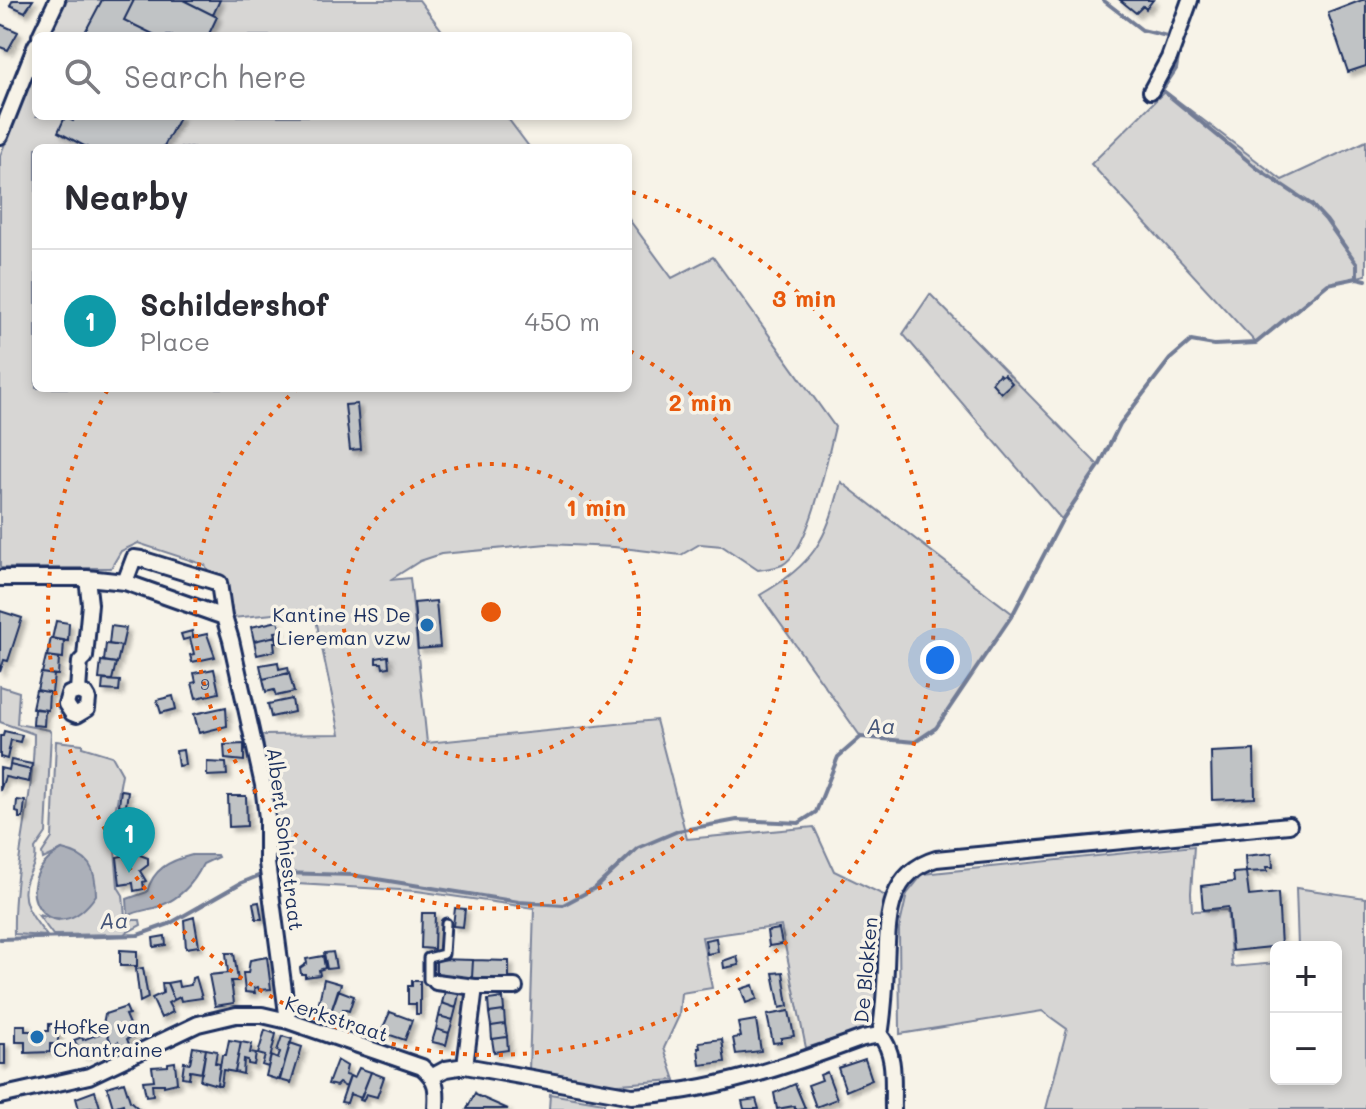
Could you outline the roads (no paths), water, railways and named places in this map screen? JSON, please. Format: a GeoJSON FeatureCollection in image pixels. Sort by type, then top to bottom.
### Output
{"type":"FeatureCollection","features":[{"type":"Feature","properties":{"kind":"street"},"geometry":{"type":"LineString","coordinates":[[1151,91],[1169,58],[1190,0]]}},
{"type":"Feature","properties":{"kind":"street"},"geometry":{"type":"LineString","coordinates":[[42,32],[57,3]]}},
{"type":"Feature","properties":{"kind":"street"},"geometry":{"type":"LineString","coordinates":[[0,136],[32,55]]}},
{"type":"Feature","properties":{"kind":"street","name":"Albert Sohiestraat"},"geometry":{"type":"LineString","coordinates":[[125,582],[134,558],[219,583],[263,785],[267,863],[288,1021]]}},
{"type":"Feature","properties":{"kind":"street"},"geometry":{"type":"LineString","coordinates":[[0,578],[87,578],[125,582],[224,617]]}},
{"type":"Feature","properties":{"kind":"street"},"geometry":{"type":"LineString","coordinates":[[78,691],[90,604],[87,578]]}},
{"type":"Feature","properties":{"kind":"street","name":"De Blokken"},"geometry":{"type":"LineString","coordinates":[[465,1066],[632,1096],[705,1088],[762,1075],[863,1038],[880,1035],[890,912],[897,890],[907,875],[920,864],[936,859],[1289,825]]}},
{"type":"Feature","properties":{"kind":"street"},"geometry":{"type":"LineString","coordinates":[[436,982],[475,987],[515,987]]}},
{"type":"Feature","properties":{"kind":"street"},"geometry":{"type":"LineString","coordinates":[[436,1109],[437,1091],[433,1076],[446,1069],[465,1066],[475,987]]}},
{"type":"Feature","properties":{"kind":"street","name":"Kerkstraat"},"geometry":{"type":"LineString","coordinates":[[0,1096],[89,1076],[179,1032],[216,1018],[262,1015],[422,1067],[433,1076]]}},
{"type":"Feature","properties":{"kind":"street"},"geometry":{"type":"LineString","coordinates":[[880,1035],[888,1043],[891,1059],[893,1109]]}},
{"type":"Feature","properties":{"kind":"lane"},"geometry":{"type":"LineString","coordinates":[[436,982],[428,980],[428,958],[444,954],[446,923]]}},
{"type":"Feature","properties":{"kind":"waterway"},"geometry":{"type":"LineString","coordinates":[[1103,0],[1142,30],[1171,37]]}},
{"type":"Feature","properties":{"kind":"waterway"},"geometry":{"type":"LineString","coordinates":[[1181,41],[1176,69],[1162,90],[1258,169],[1312,205],[1357,264],[1357,277]]}},
{"type":"Feature","properties":{"kind":"waterway","name":"Aa"},"geometry":{"type":"LineString","coordinates":[[281,873],[352,875],[519,902],[563,905],[595,888],[638,848],[678,831],[737,820],[799,823],[816,812],[838,757],[861,737],[915,742],[936,728],[1013,614],[1062,520],[1099,466],[1120,424],[1170,359],[1191,341],[1214,345],[1256,343],[1328,284],[1357,278],[1366,280]]}},
{"type":"Feature","properties":{"kind":"waterway","name":"Aa"},"geometry":{"type":"LineString","coordinates":[[0,939],[138,935],[169,924],[263,874]]}},
{"type":"Feature","properties":{"kind":"place","name":"Kantine HS De Liereman vzw"},"geometry":{"type":"Point","coordinates":[427,625]}},
{"type":"Feature","properties":{"kind":"place","name":"Schildershof"},"geometry":{"type":"Point","coordinates":[129,873]}},
{"type":"Feature","properties":{"kind":"place","name":"Hofke van Chantraine"},"geometry":{"type":"Point","coordinates":[37,1037]}}]}
